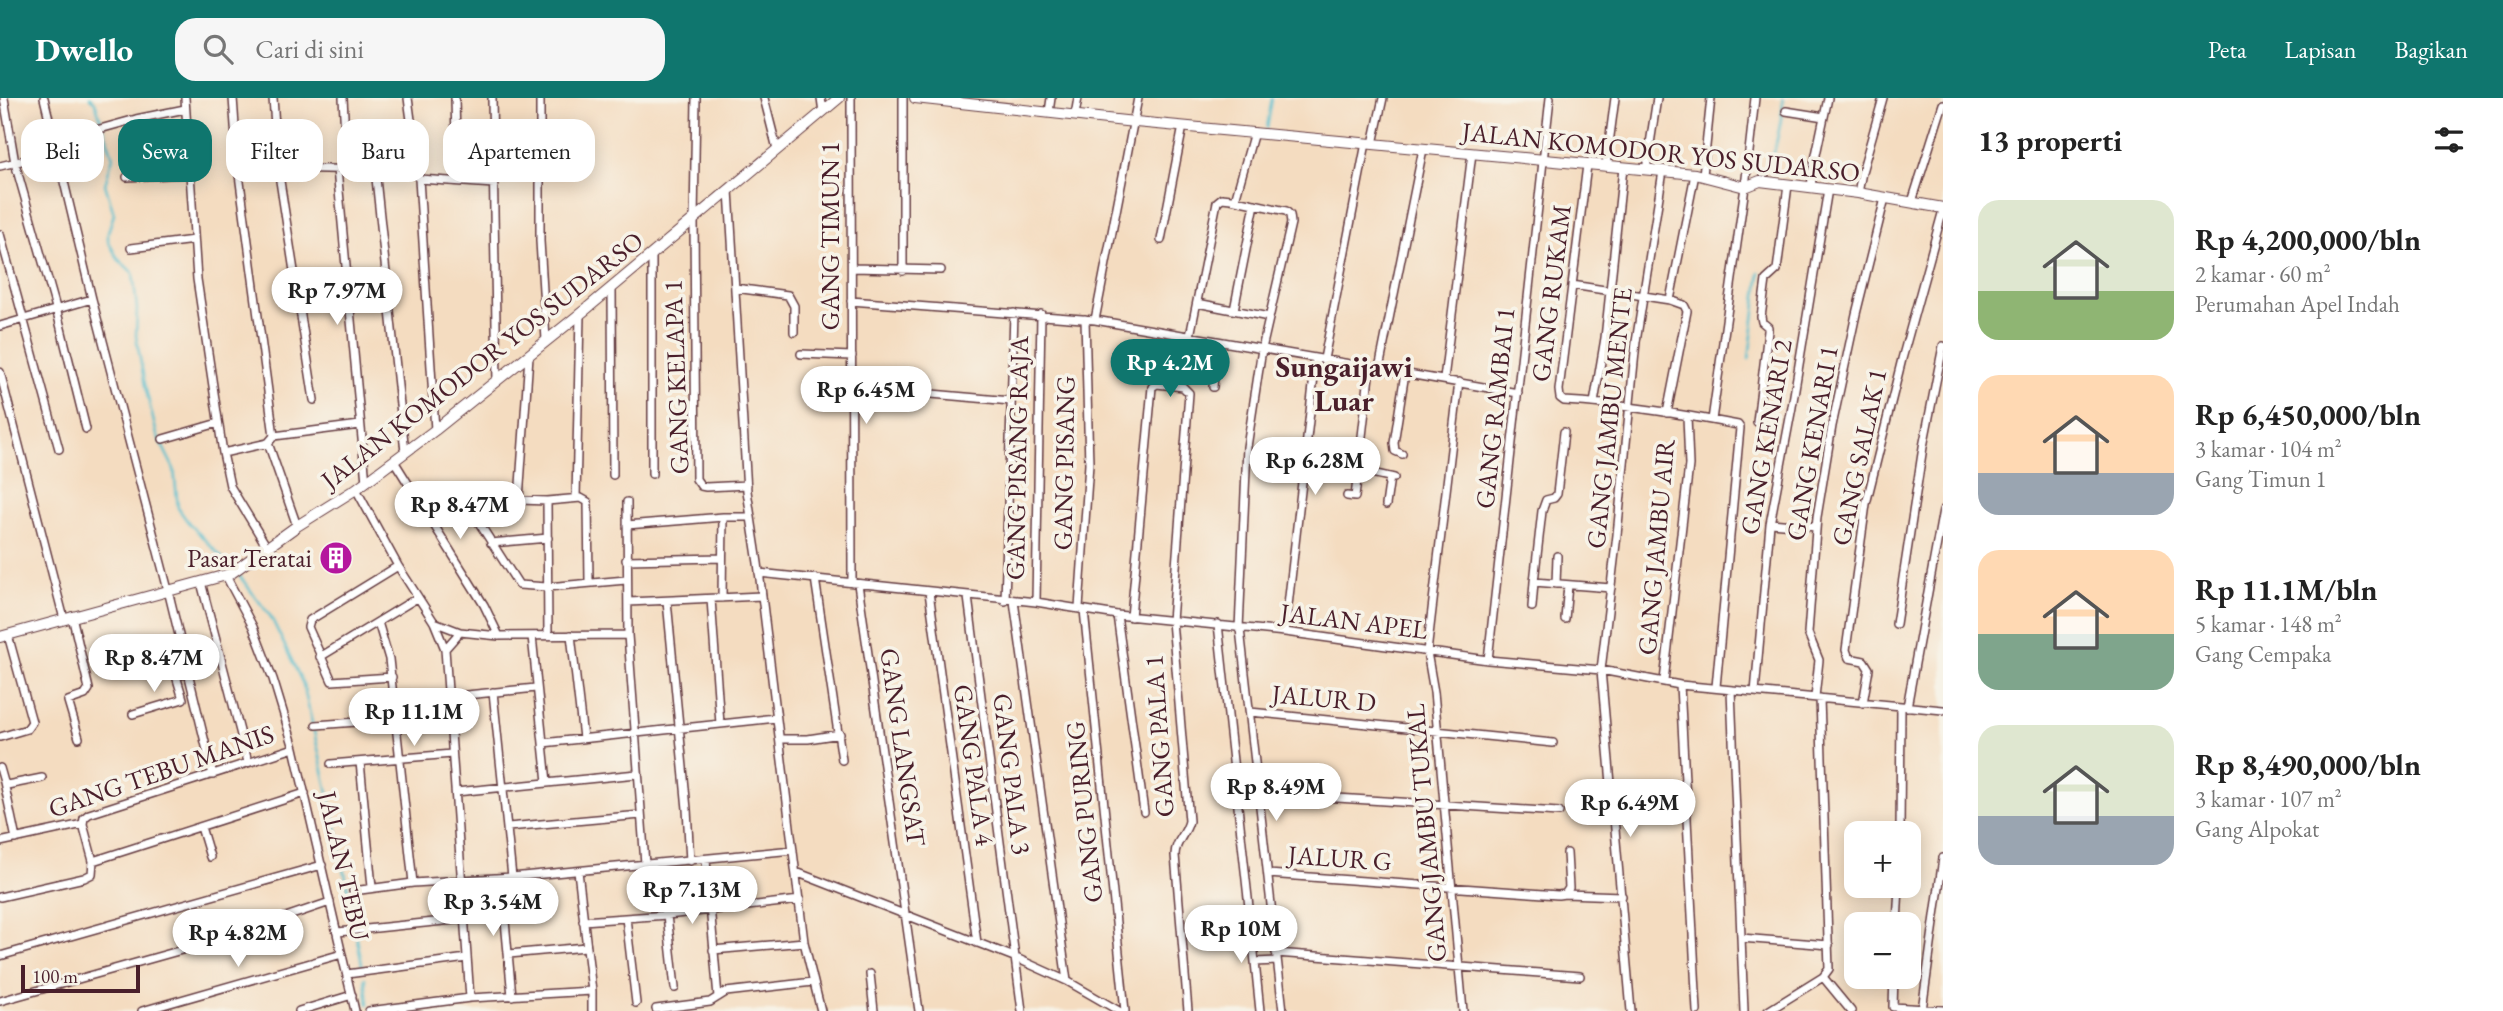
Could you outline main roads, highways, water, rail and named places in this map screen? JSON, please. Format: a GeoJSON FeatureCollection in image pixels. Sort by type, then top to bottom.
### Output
{"type":"FeatureCollection","features":[{"type":"Feature","properties":{"kind":"waterway"},"geometry":{"type":"LineString","coordinates":[[90,98],[95,102],[113,157],[105,184],[114,214],[108,241],[118,259],[133,273],[137,309],[136,336],[145,386],[157,435],[174,469],[178,508],[233,569]]}},
{"type":"Feature","properties":{"kind":"waterway"},"geometry":{"type":"LineString","coordinates":[[1267,128],[1272,98]]}},
{"type":"Feature","properties":{"kind":"waterway"},"geometry":{"type":"LineString","coordinates":[[1770,172],[1783,98]]}},
{"type":"Feature","properties":{"kind":"waterway"},"geometry":{"type":"LineString","coordinates":[[1749,359],[1760,272]]}},
{"type":"Feature","properties":{"kind":"waterway"},"geometry":{"type":"LineString","coordinates":[[238,574],[271,617],[303,684],[355,924]]}},
{"type":"Feature","properties":{"kind":"waterway"},"geometry":{"type":"LineString","coordinates":[[356,934],[363,969]]}},
{"type":"Feature","properties":{"kind":"waterway"},"geometry":{"type":"LineString","coordinates":[[365,978],[368,1004]]}},
{"type":"Feature","properties":{"kind":"place","name":"Pasar Teratai"},"geometry":{"type":"Point","coordinates":[336,558]}},
{"type":"Feature","properties":{"kind":"district","name":"Sungaijawi Luar"},"geometry":{"type":"Point","coordinates":[1344,383]}}]}
